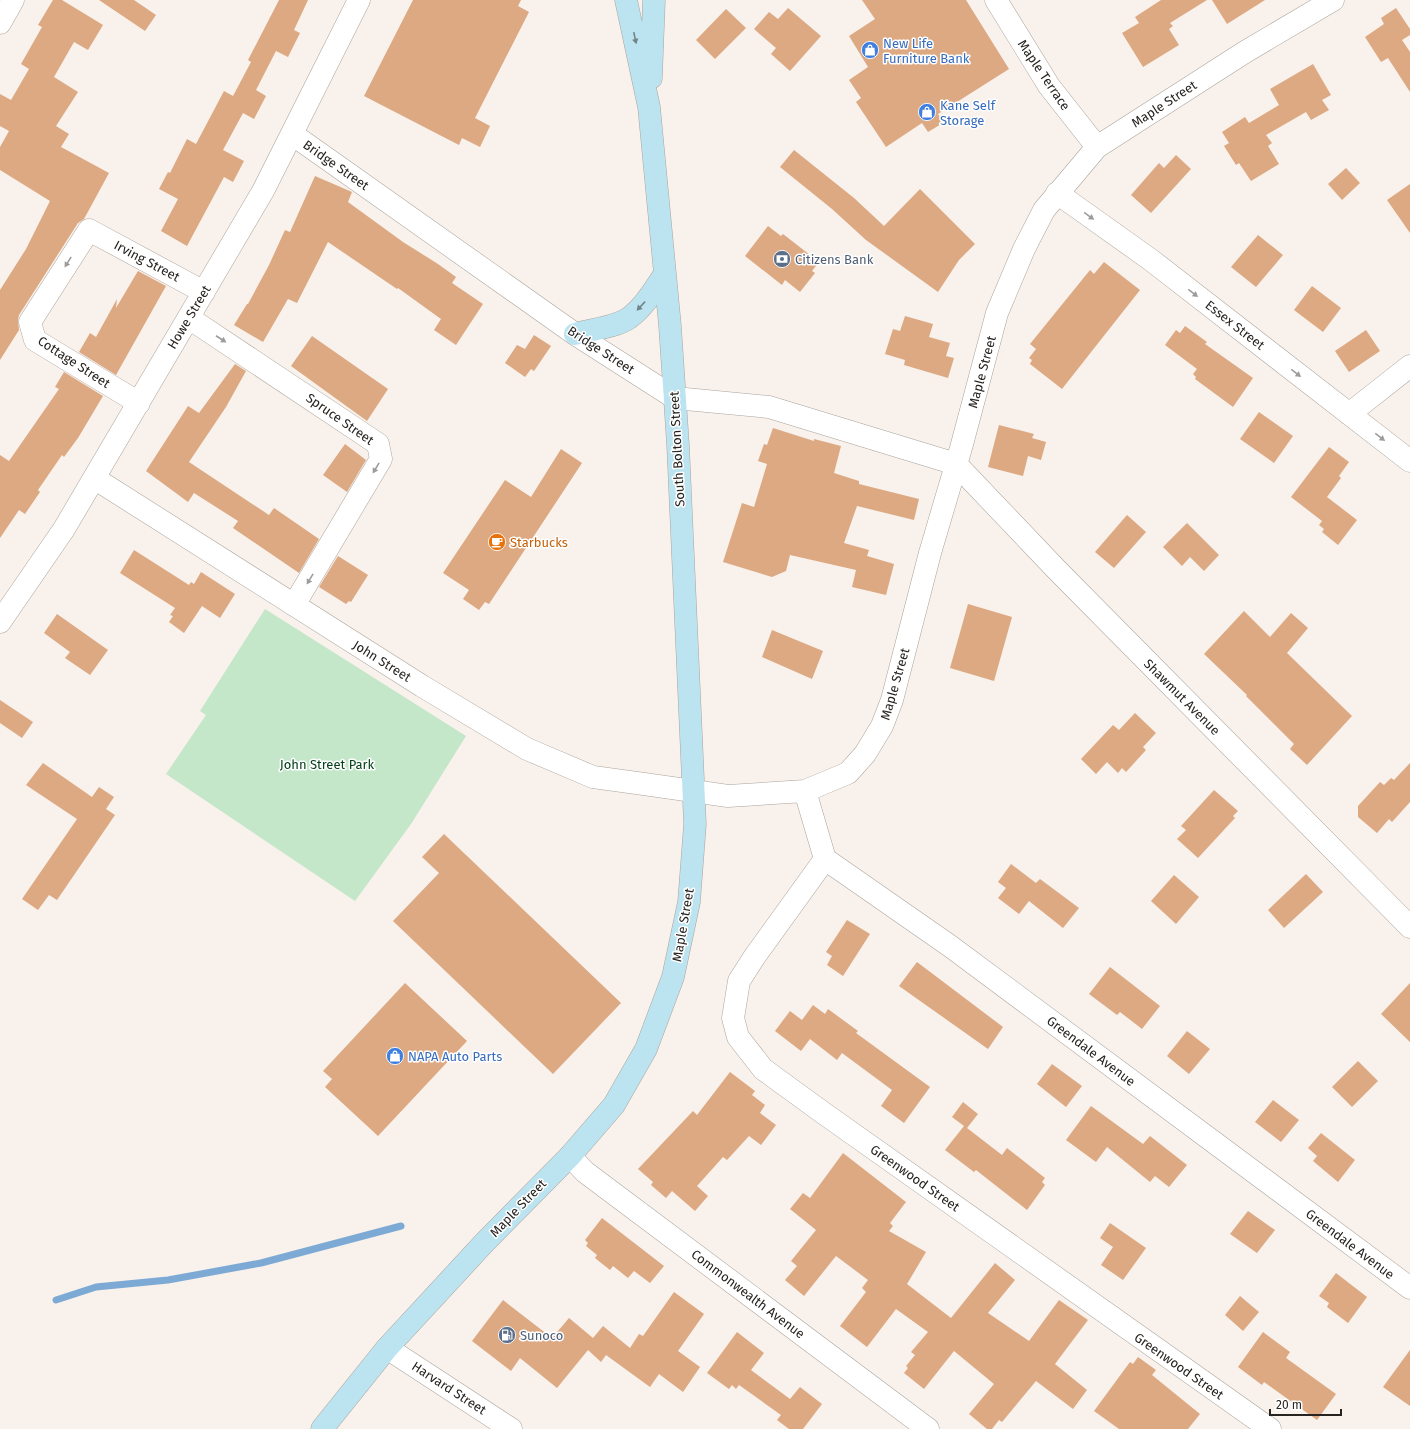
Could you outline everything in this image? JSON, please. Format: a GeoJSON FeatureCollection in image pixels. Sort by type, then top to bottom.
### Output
{"type":"FeatureCollection","features":[{"type":"Feature","properties":{"kind":"main road","name":"South Bolton Street"},"geometry":{"type":"LineString","coordinates":[[626,0],[649,107],[670,326],[675,398],[693,792]]}},
{"type":"Feature","properties":{"kind":"main road","name":"South Bolton Street"},"geometry":{"type":"LineString","coordinates":[[649,107],[654,0]]}},
{"type":"Feature","properties":{"kind":"main road"},"geometry":{"type":"LineString","coordinates":[[575,334],[615,324],[628,318],[642,306],[664,275]]}},
{"type":"Feature","properties":{"kind":"main road","name":"Maple Street"},"geometry":{"type":"LineString","coordinates":[[322,1429],[387,1348],[468,1260],[570,1156],[614,1105],[646,1049],[673,977],[689,902],[694,824],[693,792]]}},
{"type":"Feature","properties":{"kind":"street"},"geometry":{"type":"LineString","coordinates":[[0,23],[14,0]]}},
{"type":"Feature","properties":{"kind":"street","name":"Howe Street"},"geometry":{"type":"LineString","coordinates":[[0,622],[64,529],[263,191],[359,0]]}},
{"type":"Feature","properties":{"kind":"street","name":"Maple Terrace"},"geometry":{"type":"LineString","coordinates":[[996,0],[1050,86],[1097,147]]}},
{"type":"Feature","properties":{"kind":"street","name":"Maple Street"},"geometry":{"type":"LineString","coordinates":[[693,792],[728,796],[805,792],[848,773],[865,754],[882,726],[892,700],[930,552],[956,464],[997,313],[1024,249],[1044,210],[1097,147],[1245,52],[1333,0]]}},
{"type":"Feature","properties":{"kind":"street","name":"Bridge Street"},"geometry":{"type":"LineString","coordinates":[[292,134],[575,334],[675,398],[769,407],[956,464]]}},
{"type":"Feature","properties":{"kind":"street","name":"Essex Street"},"geometry":{"type":"LineString","coordinates":[[1057,193],[1151,260],[1410,460]]}},
{"type":"Feature","properties":{"kind":"street","name":"Irving Street"},"geometry":{"type":"LineString","coordinates":[[89,230],[204,292]]}},
{"type":"Feature","properties":{"kind":"street","name":"Cottage Street"},"geometry":{"type":"LineString","coordinates":[[89,230],[30,322],[35,340],[138,403]]}},
{"type":"Feature","properties":{"kind":"street","name":"Spruce Street"},"geometry":{"type":"LineString","coordinates":[[189,318],[378,444],[381,459],[294,605]]}},
{"type":"Feature","properties":{"kind":"street"},"geometry":{"type":"LineString","coordinates":[[1349,414],[1410,366]]}},
{"type":"Feature","properties":{"kind":"street","name":"Shawmut Avenue"},"geometry":{"type":"LineString","coordinates":[[956,464],[1056,569],[1410,928]]}},
{"type":"Feature","properties":{"kind":"street","name":"John Street"},"geometry":{"type":"LineString","coordinates":[[94,478],[422,686],[527,749],[593,777],[693,792]]}},
{"type":"Feature","properties":{"kind":"street"},"geometry":{"type":"LineString","coordinates":[[805,792],[825,859]]}},
{"type":"Feature","properties":{"kind":"street","name":"Greendale Avenue"},"geometry":{"type":"LineString","coordinates":[[825,859],[950,946],[1410,1288]]}},
{"type":"Feature","properties":{"kind":"street","name":"Greenwood Street"},"geometry":{"type":"LineString","coordinates":[[825,859],[755,956],[739,981],[733,1018],[738,1036],[751,1055],[763,1069],[822,1112],[1270,1429]]}},
{"type":"Feature","properties":{"kind":"street","name":"Commonwealth Avenue"},"geometry":{"type":"LineString","coordinates":[[570,1156],[585,1172],[928,1429]]}},
{"type":"Feature","properties":{"kind":"street","name":"Harvard Street"},"geometry":{"type":"LineString","coordinates":[[387,1348],[511,1429]]}},
{"type":"Feature","properties":{"kind":"green space","name":"John Street Park"},"geometry":{"type":"Polygon","coordinates":[[[265,609],[466,736],[411,824],[355,901],[166,774],[206,715],[200,711],[265,609]]]}},
{"type":"Feature","properties":{"kind":"building"},"geometry":{"type":"Polygon","coordinates":[[[53,0],[62,0],[103,25],[88,50],[74,42],[54,77],[78,92],[56,126],[69,134],[61,147],[109,173],[84,219],[78,223],[19,315],[19,330],[0,360],[0,290],[26,249],[50,201],[0,170],[0,147],[9,131],[0,126],[0,94],[11,100],[29,69],[21,64],[42,27],[38,25],[53,0]]]}},
{"type":"Feature","properties":{"kind":"building"},"geometry":{"type":"Polygon","coordinates":[[[99,0],[134,0],[156,15],[145,31],[99,0]]]}},
{"type":"Feature","properties":{"kind":"building"},"geometry":{"type":"Polygon","coordinates":[[[279,0],[308,0],[294,30],[300,33],[288,57],[276,51],[256,90],[266,96],[254,119],[243,113],[223,150],[244,161],[233,182],[224,177],[187,246],[161,231],[178,199],[159,189],[168,172],[170,173],[187,139],[196,144],[224,91],[233,96],[251,62],[248,60],[279,0]]]}},
{"type":"Feature","properties":{"kind":"building"},"geometry":{"type":"Polygon","coordinates":[[[413,0],[521,0],[518,6],[529,12],[475,118],[490,126],[480,147],[462,138],[459,145],[364,96],[413,0]]]}},
{"type":"Feature","properties":{"kind":"building"},"geometry":{"type":"Polygon","coordinates":[[[862,0],[966,0],[1009,69],[938,114],[943,123],[928,132],[922,123],[886,147],[856,102],[861,98],[849,80],[868,67],[849,36],[875,19],[862,0]]]}},
{"type":"Feature","properties":{"kind":"building"},"geometry":{"type":"Polygon","coordinates":[[[1161,0],[1207,0],[1170,23],[1173,26],[1169,29],[1179,45],[1143,67],[1122,33],[1139,23],[1135,17],[1161,0]]]}},
{"type":"Feature","properties":{"kind":"building"},"geometry":{"type":"Polygon","coordinates":[[[1212,0],[1265,0],[1227,24],[1212,0]]]}},
{"type":"Feature","properties":{"kind":"building"},"geometry":{"type":"Polygon","coordinates":[[[788,8],[821,36],[790,71],[771,54],[776,48],[754,29],[769,12],[778,19],[788,8]]]}},
{"type":"Feature","properties":{"kind":"building"},"geometry":{"type":"Polygon","coordinates":[[[1396,8],[1410,29],[1410,35],[1402,40],[1410,52],[1410,92],[1388,58],[1381,62],[1365,37],[1384,24],[1381,18],[1396,8]]]}},
{"type":"Feature","properties":{"kind":"building"},"geometry":{"type":"Polygon","coordinates":[[[726,9],[746,28],[715,59],[696,40],[726,9]]]}},
{"type":"Feature","properties":{"kind":"building"},"geometry":{"type":"Polygon","coordinates":[[[1313,64],[1331,95],[1322,100],[1329,110],[1311,120],[1306,112],[1266,135],[1272,143],[1268,146],[1279,164],[1251,181],[1239,163],[1236,165],[1224,146],[1229,143],[1222,132],[1245,117],[1249,123],[1279,105],[1270,89],[1313,64]]]}},
{"type":"Feature","properties":{"kind":"building"},"geometry":{"type":"Polygon","coordinates":[[[794,150],[854,198],[884,226],[920,189],[975,244],[959,260],[938,292],[866,240],[832,209],[780,167],[794,150]]]}},
{"type":"Feature","properties":{"kind":"building"},"geometry":{"type":"Polygon","coordinates":[[[1176,155],[1191,169],[1151,213],[1131,195],[1159,163],[1164,168],[1176,155]]]}},
{"type":"Feature","properties":{"kind":"building"},"geometry":{"type":"Polygon","coordinates":[[[1346,168],[1360,183],[1342,200],[1328,184],[1346,168]]]}},
{"type":"Feature","properties":{"kind":"building"},"geometry":{"type":"Polygon","coordinates":[[[315,176],[352,192],[348,202],[403,242],[456,277],[452,283],[483,304],[456,345],[434,330],[441,319],[398,288],[397,289],[328,242],[297,303],[288,299],[263,342],[234,325],[248,304],[269,265],[285,230],[290,232],[315,176]]]}},
{"type":"Feature","properties":{"kind":"building"},"geometry":{"type":"Polygon","coordinates":[[[1410,184],[1410,233],[1387,200],[1410,184]]]}},
{"type":"Feature","properties":{"kind":"building","name":"Citizens Bank"},"geometry":{"type":"Polygon","coordinates":[[[768,226],[781,236],[783,234],[819,262],[812,271],[815,273],[800,292],[785,280],[782,285],[745,256],[768,226]]]}},
{"type":"Feature","properties":{"kind":"building"},"geometry":{"type":"Polygon","coordinates":[[[1258,235],[1283,255],[1256,287],[1231,267],[1258,235]]]}},
{"type":"Feature","properties":{"kind":"building"},"geometry":{"type":"Polygon","coordinates":[[[1104,262],[1140,290],[1062,389],[1030,364],[1032,360],[1029,358],[1036,349],[1030,344],[1090,270],[1094,274],[1104,262]]]}},
{"type":"Feature","properties":{"kind":"building"},"geometry":{"type":"Polygon","coordinates":[[[138,271],[166,286],[116,375],[79,352],[90,333],[96,337],[117,299],[116,308],[138,271]]]}},
{"type":"Feature","properties":{"kind":"building"},"geometry":{"type":"Polygon","coordinates":[[[1312,286],[1341,308],[1323,332],[1294,310],[1312,286]]]}},
{"type":"Feature","properties":{"kind":"building"},"geometry":{"type":"Polygon","coordinates":[[[905,316],[933,324],[929,337],[950,343],[946,356],[954,358],[948,378],[904,365],[905,360],[885,354],[893,329],[900,331],[905,316]]]}},
{"type":"Feature","properties":{"kind":"building"},"geometry":{"type":"Polygon","coordinates":[[[1185,326],[1207,342],[1205,344],[1253,378],[1233,407],[1195,379],[1196,377],[1193,374],[1197,369],[1165,345],[1176,330],[1180,333],[1185,326]]]}},
{"type":"Feature","properties":{"kind":"building"},"geometry":{"type":"Polygon","coordinates":[[[1366,330],[1380,351],[1349,372],[1335,351],[1366,330]]]}},
{"type":"Feature","properties":{"kind":"building"},"geometry":{"type":"Polygon","coordinates":[[[534,335],[551,346],[534,371],[531,369],[525,377],[505,363],[517,345],[525,349],[534,335]]]}},
{"type":"Feature","properties":{"kind":"building"},"geometry":{"type":"Polygon","coordinates":[[[312,336],[388,389],[367,421],[291,366],[312,336]]]}},
{"type":"Feature","properties":{"kind":"building"},"geometry":{"type":"Polygon","coordinates":[[[235,364],[246,371],[226,407],[189,462],[269,515],[274,508],[319,539],[299,573],[233,528],[238,521],[194,493],[188,502],[146,471],[188,406],[199,413],[235,364]]]}},
{"type":"Feature","properties":{"kind":"building"},"geometry":{"type":"Polygon","coordinates":[[[64,372],[103,396],[78,438],[64,457],[62,455],[38,490],[40,492],[25,514],[19,510],[0,538],[0,455],[9,461],[59,389],[55,387],[64,372]]]}},
{"type":"Feature","properties":{"kind":"building"},"geometry":{"type":"Polygon","coordinates":[[[1259,412],[1293,436],[1274,463],[1240,439],[1259,412]]]}},
{"type":"Feature","properties":{"kind":"building"},"geometry":{"type":"Polygon","coordinates":[[[999,425],[1034,434],[1032,438],[1046,442],[1041,460],[1028,456],[1023,476],[988,467],[999,425]]]}},
{"type":"Feature","properties":{"kind":"building"},"geometry":{"type":"Polygon","coordinates":[[[773,428],[814,441],[814,439],[841,446],[834,473],[859,481],[859,484],[919,499],[914,520],[857,506],[844,543],[869,550],[867,556],[894,564],[886,595],[852,587],[856,570],[790,555],[786,571],[772,577],[723,562],[742,503],[754,507],[767,464],[758,461],[764,444],[767,445],[773,428]]]}},
{"type":"Feature","properties":{"kind":"building"},"geometry":{"type":"Polygon","coordinates":[[[345,444],[366,460],[347,492],[323,475],[345,444]]]}},
{"type":"Feature","properties":{"kind":"building"},"geometry":{"type":"Polygon","coordinates":[[[1329,447],[1349,462],[1339,476],[1341,478],[1327,497],[1357,520],[1338,545],[1322,532],[1324,529],[1319,525],[1322,521],[1291,497],[1329,447]]]}},
{"type":"Feature","properties":{"kind":"building","name":"Starbucks"},"geometry":{"type":"Polygon","coordinates":[[[561,449],[582,463],[489,604],[485,602],[479,610],[463,599],[469,590],[443,573],[505,480],[531,497],[561,449]]]}},
{"type":"Feature","properties":{"kind":"building"},"geometry":{"type":"Polygon","coordinates":[[[1127,515],[1146,532],[1114,568],[1095,552],[1127,515]]]}},
{"type":"Feature","properties":{"kind":"building"},"geometry":{"type":"Polygon","coordinates":[[[1187,523],[1219,555],[1204,571],[1190,557],[1182,566],[1163,547],[1187,523]]]}},
{"type":"Feature","properties":{"kind":"building"},"geometry":{"type":"Polygon","coordinates":[[[134,550],[189,585],[191,582],[194,584],[201,572],[235,594],[220,618],[202,606],[184,633],[169,622],[173,616],[170,615],[175,608],[120,573],[134,550]]]}},
{"type":"Feature","properties":{"kind":"building"},"geometry":{"type":"Polygon","coordinates":[[[338,556],[368,575],[351,602],[349,601],[346,604],[319,587],[338,556]]]}},
{"type":"Feature","properties":{"kind":"building"},"geometry":{"type":"Polygon","coordinates":[[[968,604],[1012,617],[994,681],[950,668],[968,604]]]}},
{"type":"Feature","properties":{"kind":"building"},"geometry":{"type":"Polygon","coordinates":[[[1244,611],[1270,637],[1291,613],[1308,628],[1287,653],[1352,716],[1307,765],[1290,749],[1294,744],[1246,696],[1247,695],[1204,654],[1244,611]]]}},
{"type":"Feature","properties":{"kind":"building"},"geometry":{"type":"Polygon","coordinates":[[[57,614],[108,650],[90,675],[65,658],[70,652],[44,633],[57,614]]]}},
{"type":"Feature","properties":{"kind":"building"},"geometry":{"type":"Polygon","coordinates":[[[772,630],[823,651],[812,679],[762,657],[772,630]]]}},
{"type":"Feature","properties":{"kind":"building"},"geometry":{"type":"Polygon","coordinates":[[[0,700],[33,722],[22,738],[0,723],[0,700]]]}},
{"type":"Feature","properties":{"kind":"building"},"geometry":{"type":"Polygon","coordinates":[[[1135,713],[1156,733],[1143,747],[1146,750],[1126,772],[1122,768],[1118,773],[1107,762],[1096,774],[1081,759],[1113,725],[1119,730],[1135,713]]]}},
{"type":"Feature","properties":{"kind":"building"},"geometry":{"type":"Polygon","coordinates":[[[43,763],[92,797],[99,787],[114,797],[106,809],[115,815],[57,900],[49,895],[38,910],[22,899],[77,819],[26,785],[43,763]]]}},
{"type":"Feature","properties":{"kind":"building"},"geometry":{"type":"Polygon","coordinates":[[[1410,763],[1410,802],[1392,822],[1389,819],[1377,833],[1358,817],[1358,806],[1380,782],[1384,785],[1391,778],[1394,780],[1410,763]]]}},
{"type":"Feature","properties":{"kind":"building"},"geometry":{"type":"Polygon","coordinates":[[[1214,790],[1238,811],[1233,816],[1235,818],[1198,858],[1177,839],[1186,830],[1181,826],[1214,790]]]}},
{"type":"Feature","properties":{"kind":"building"},"geometry":{"type":"Polygon","coordinates":[[[444,834],[621,1003],[553,1074],[393,921],[439,873],[422,857],[444,834]]]}},
{"type":"Feature","properties":{"kind":"building"},"geometry":{"type":"Polygon","coordinates":[[[1011,864],[1036,883],[1040,879],[1079,908],[1063,928],[1029,901],[1019,914],[998,898],[1006,888],[998,882],[1011,864]]]}},
{"type":"Feature","properties":{"kind":"building"},"geometry":{"type":"Polygon","coordinates":[[[1306,874],[1323,892],[1284,928],[1268,910],[1306,874]]]}},
{"type":"Feature","properties":{"kind":"building"},"geometry":{"type":"Polygon","coordinates":[[[1174,875],[1199,897],[1176,924],[1151,901],[1174,875]]]}},
{"type":"Feature","properties":{"kind":"building"},"geometry":{"type":"Polygon","coordinates":[[[847,920],[870,934],[843,976],[827,965],[832,956],[826,952],[847,920]]]}},
{"type":"Feature","properties":{"kind":"building"},"geometry":{"type":"Polygon","coordinates":[[[917,962],[1003,1027],[988,1049],[899,986],[917,962]]]}},
{"type":"Feature","properties":{"kind":"building"},"geometry":{"type":"Polygon","coordinates":[[[1110,967],[1160,1006],[1142,1029],[1120,1012],[1117,1015],[1089,994],[1110,967]]]}},
{"type":"Feature","properties":{"kind":"building","name":"NAPA Auto Parts"},"geometry":{"type":"Polygon","coordinates":[[[405,983],[467,1041],[378,1136],[325,1087],[332,1079],[323,1071],[405,983]]]}},
{"type":"Feature","properties":{"kind":"building"},"geometry":{"type":"Polygon","coordinates":[[[1410,983],[1410,1042],[1381,1014],[1410,983]]]}},
{"type":"Feature","properties":{"kind":"building"},"geometry":{"type":"Polygon","coordinates":[[[813,1005],[825,1014],[828,1009],[858,1031],[856,1033],[930,1087],[904,1123],[881,1106],[892,1090],[842,1053],[837,1060],[810,1039],[801,1051],[775,1031],[790,1011],[802,1020],[813,1005]]]}},
{"type":"Feature","properties":{"kind":"building"},"geometry":{"type":"Polygon","coordinates":[[[1187,1031],[1210,1049],[1189,1074],[1167,1056],[1187,1031]]]}},
{"type":"Feature","properties":{"kind":"building"},"geometry":{"type":"Polygon","coordinates":[[[1358,1061],[1378,1081],[1352,1107],[1332,1087],[1358,1061]]]}},
{"type":"Feature","properties":{"kind":"building"},"geometry":{"type":"Polygon","coordinates":[[[1052,1064],[1082,1086],[1066,1107],[1037,1084],[1052,1064]]]}},
{"type":"Feature","properties":{"kind":"building"},"geometry":{"type":"Polygon","coordinates":[[[730,1072],[755,1091],[752,1095],[765,1105],[760,1113],[776,1125],[761,1145],[749,1136],[727,1160],[723,1157],[697,1186],[708,1196],[695,1211],[672,1191],[666,1198],[651,1185],[653,1182],[638,1169],[693,1111],[697,1115],[730,1072]]]}},
{"type":"Feature","properties":{"kind":"building"},"geometry":{"type":"Polygon","coordinates":[[[1273,1100],[1299,1120],[1281,1142],[1255,1122],[1273,1100]]]}},
{"type":"Feature","properties":{"kind":"building"},"geometry":{"type":"Polygon","coordinates":[[[963,1102],[978,1114],[967,1128],[1002,1155],[1007,1148],[1045,1178],[1042,1182],[1045,1185],[1027,1210],[976,1170],[974,1172],[945,1150],[964,1126],[952,1117],[963,1102]]]}},
{"type":"Feature","properties":{"kind":"building"},"geometry":{"type":"Polygon","coordinates":[[[1091,1106],[1143,1144],[1150,1136],[1187,1165],[1169,1187],[1155,1176],[1150,1182],[1107,1147],[1096,1162],[1066,1140],[1091,1106]]]}},
{"type":"Feature","properties":{"kind":"building"},"geometry":{"type":"Polygon","coordinates":[[[1321,1133],[1355,1160],[1338,1182],[1313,1161],[1317,1156],[1308,1148],[1321,1133]]]}},
{"type":"Feature","properties":{"kind":"building"},"geometry":{"type":"Polygon","coordinates":[[[843,1153],[906,1202],[890,1223],[893,1226],[889,1231],[926,1252],[907,1284],[951,1318],[995,1263],[1015,1280],[988,1313],[1029,1341],[1059,1300],[1088,1320],[1055,1364],[1087,1390],[1073,1409],[1036,1381],[1002,1422],[999,1420],[992,1429],[987,1429],[969,1414],[994,1384],[954,1351],[924,1389],[904,1373],[908,1368],[906,1366],[915,1355],[911,1352],[928,1332],[896,1309],[867,1347],[840,1326],[866,1292],[862,1288],[868,1280],[836,1256],[804,1296],[785,1280],[797,1266],[791,1261],[816,1230],[790,1209],[803,1193],[810,1198],[843,1153]]]}},
{"type":"Feature","properties":{"kind":"building"},"geometry":{"type":"Polygon","coordinates":[[[1248,1211],[1275,1230],[1257,1253],[1230,1234],[1248,1211]]]}},
{"type":"Feature","properties":{"kind":"building"},"geometry":{"type":"Polygon","coordinates":[[[602,1218],[664,1266],[650,1283],[634,1271],[628,1278],[613,1266],[610,1270],[595,1258],[597,1255],[586,1246],[588,1243],[585,1240],[602,1218]]]}},
{"type":"Feature","properties":{"kind":"building"},"geometry":{"type":"Polygon","coordinates":[[[1110,1223],[1146,1248],[1123,1280],[1101,1265],[1113,1247],[1100,1238],[1110,1223]]]}},
{"type":"Feature","properties":{"kind":"building"},"geometry":{"type":"Polygon","coordinates":[[[1336,1273],[1367,1297],[1348,1323],[1327,1307],[1329,1303],[1319,1296],[1336,1273]]]}},
{"type":"Feature","properties":{"kind":"building"},"geometry":{"type":"Polygon","coordinates":[[[674,1292],[704,1314],[678,1351],[700,1367],[683,1392],[659,1374],[650,1387],[606,1355],[601,1362],[588,1350],[557,1388],[520,1358],[511,1371],[472,1341],[503,1300],[552,1338],[569,1318],[593,1338],[603,1326],[630,1348],[639,1334],[643,1336],[674,1292]]]}},
{"type":"Feature","properties":{"kind":"building"},"geometry":{"type":"Polygon","coordinates":[[[1240,1296],[1259,1312],[1243,1331],[1225,1315],[1240,1296]]]}},
{"type":"Feature","properties":{"kind":"building"},"geometry":{"type":"Polygon","coordinates":[[[737,1332],[764,1353],[751,1370],[790,1399],[800,1387],[822,1404],[803,1429],[789,1429],[777,1420],[781,1415],[739,1385],[736,1389],[732,1385],[729,1389],[707,1373],[737,1332]]]}},
{"type":"Feature","properties":{"kind":"building"},"geometry":{"type":"Polygon","coordinates":[[[1263,1332],[1290,1352],[1286,1358],[1336,1394],[1317,1420],[1264,1382],[1262,1385],[1238,1367],[1263,1332]]]}},
{"type":"Feature","properties":{"kind":"building"},"geometry":{"type":"Polygon","coordinates":[[[1410,1350],[1410,1406],[1383,1387],[1410,1350]]]}},
{"type":"Feature","properties":{"kind":"building"},"geometry":{"type":"Polygon","coordinates":[[[1138,1357],[1156,1370],[1152,1375],[1200,1414],[1188,1429],[1119,1429],[1094,1411],[1130,1362],[1133,1364],[1138,1357]]]}},
{"type":"Feature","properties":{"kind":"waterway"},"geometry":{"type":"LineString","coordinates":[[56,1300],[96,1287],[168,1280],[261,1263],[401,1226]]}},
{"type":"Feature","properties":{"kind":"place","name":"New Life Furniture Bank"},"geometry":{"type":"Point","coordinates":[870,50]}},
{"type":"Feature","properties":{"kind":"place","name":"Kane Self Storage"},"geometry":{"type":"Point","coordinates":[927,112]}},
{"type":"Feature","properties":{"kind":"place","name":"Citizens Bank"},"geometry":{"type":"Point","coordinates":[782,259]}},
{"type":"Feature","properties":{"kind":"place","name":"Starbucks"},"geometry":{"type":"Point","coordinates":[497,542]}},
{"type":"Feature","properties":{"kind":"place","name":"NAPA Auto Parts"},"geometry":{"type":"Point","coordinates":[395,1056]}},
{"type":"Feature","properties":{"kind":"place","name":"Sunoco"},"geometry":{"type":"Point","coordinates":[507,1335]}}]}
